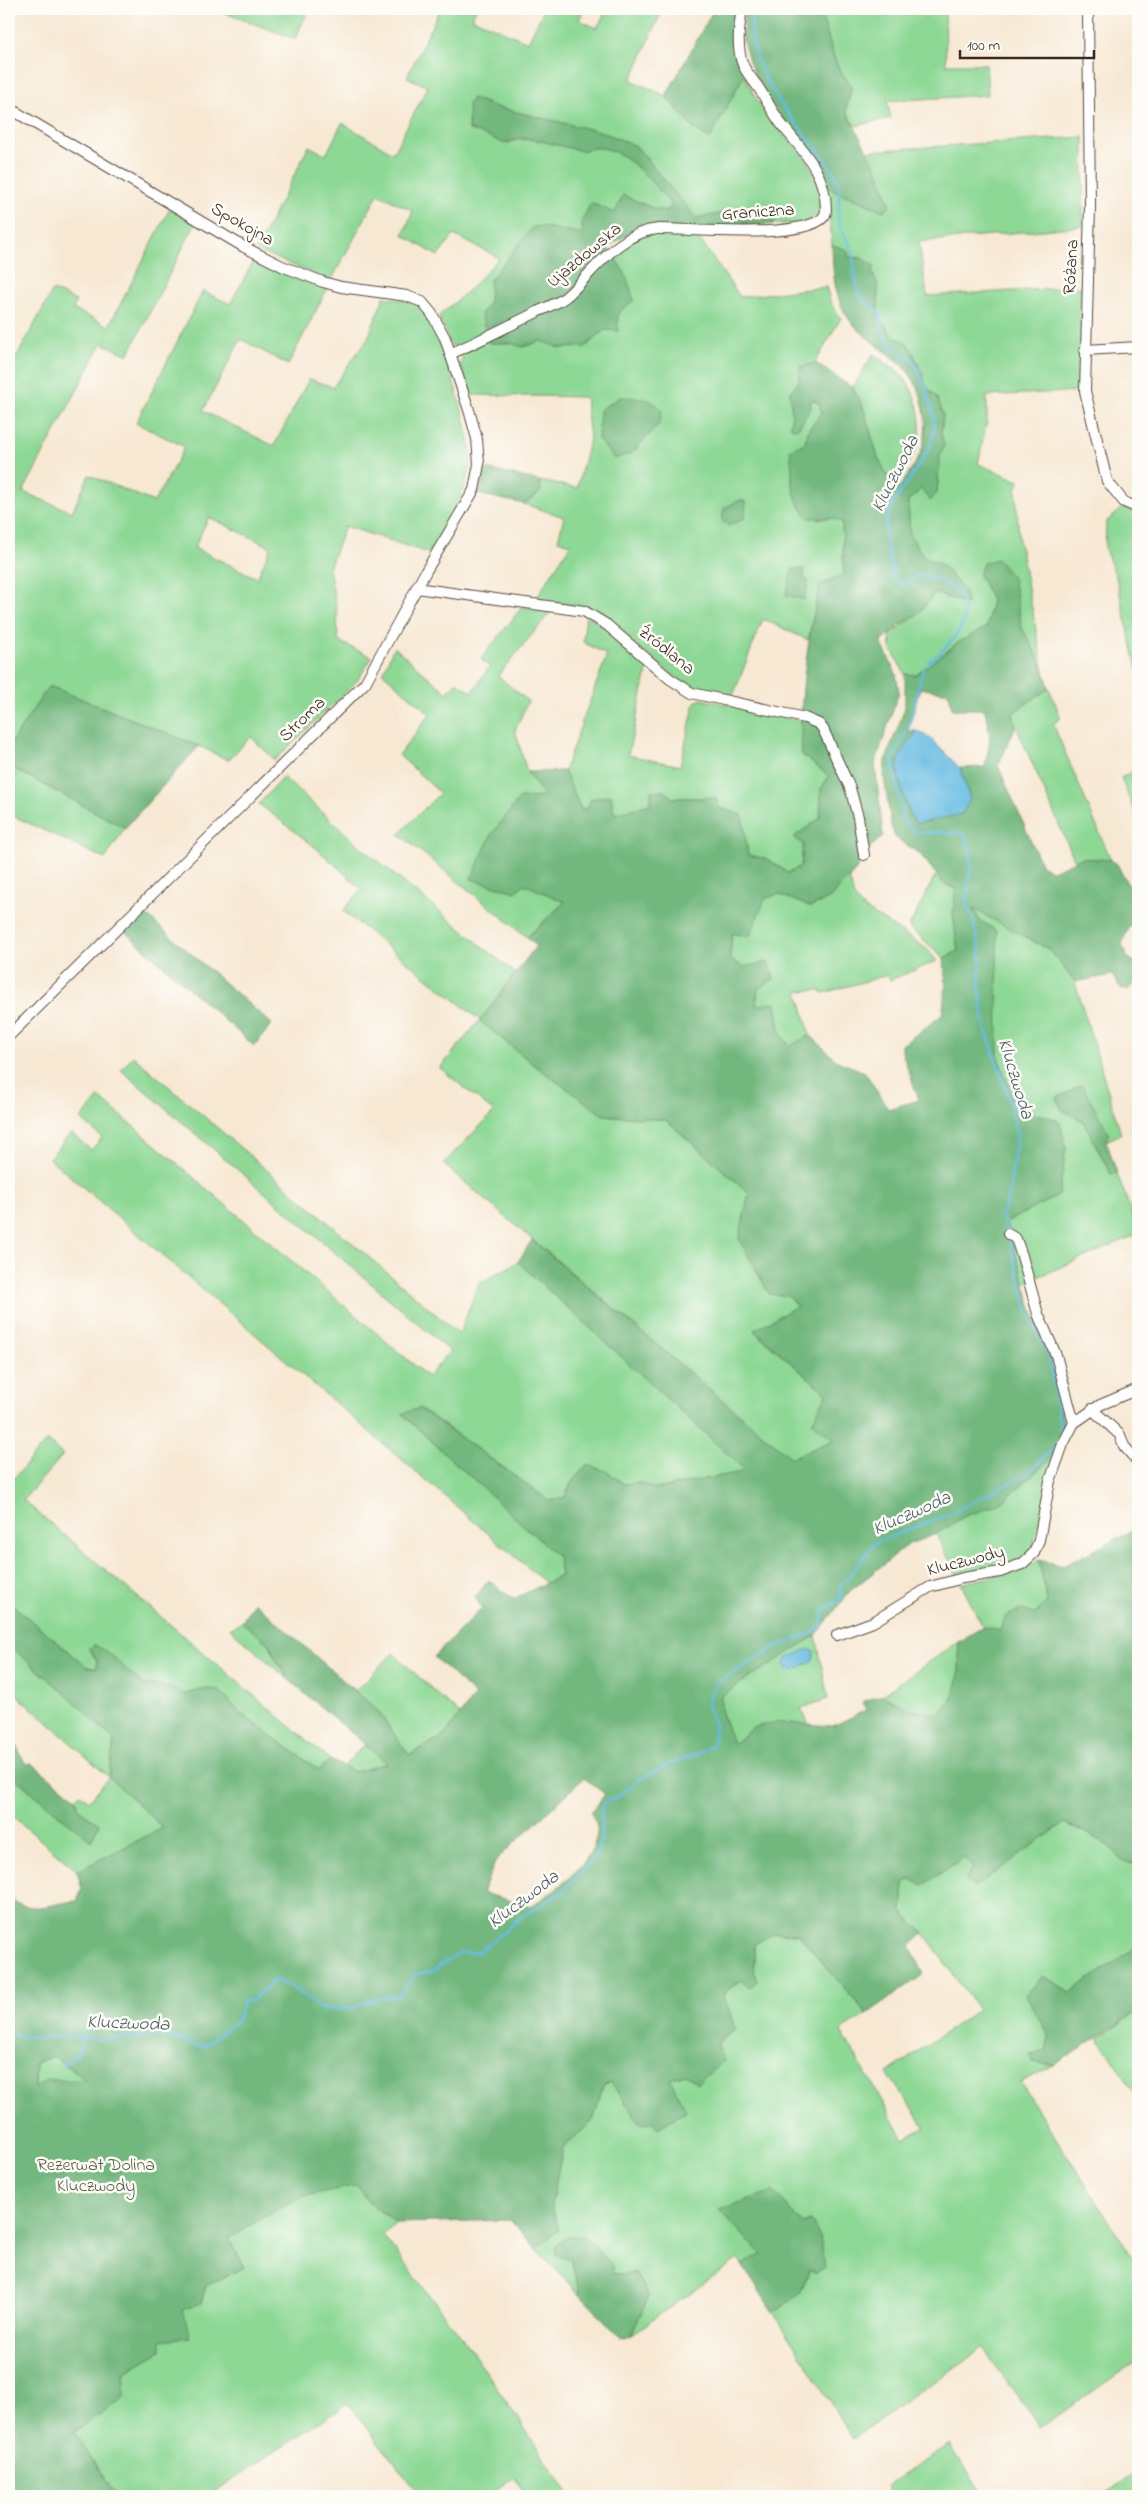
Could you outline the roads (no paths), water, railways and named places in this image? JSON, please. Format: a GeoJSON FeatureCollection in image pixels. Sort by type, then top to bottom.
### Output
{"type":"FeatureCollection","features":[{"type":"Feature","properties":{"kind":"street","name":"Graniczna"},"geometry":{"type":"LineString","coordinates":[[692,231],[783,230],[819,223],[827,211],[822,184],[812,160],[781,124],[744,66],[739,50],[739,28],[742,9]]}},
{"type":"Feature","properties":{"kind":"street","name":"Różana"},"geometry":{"type":"LineString","coordinates":[[1088,9],[1090,206],[1085,391],[1107,481],[1124,502],[1138,508]]}},
{"type":"Feature","properties":{"kind":"street","name":"Spokojna"},"geometry":{"type":"LineString","coordinates":[[9,108],[244,247],[282,266],[341,287],[407,296],[422,302],[432,314],[450,354]]}},
{"type":"Feature","properties":{"kind":"street","name":"Ujazdowska"},"geometry":{"type":"LineString","coordinates":[[450,354],[566,297],[610,252],[633,235],[657,229],[692,231]]}},
{"type":"Feature","properties":{"kind":"street"},"geometry":{"type":"LineString","coordinates":[[1085,350],[1138,347]]}},
{"type":"Feature","properties":{"kind":"street","name":"Stroma"},"geometry":{"type":"LineString","coordinates":[[9,1036],[365,683],[416,588],[474,490],[479,464],[474,429],[450,354]]}},
{"type":"Feature","properties":{"kind":"street","name":"Źródlana"},"geometry":{"type":"LineString","coordinates":[[416,588],[584,611],[607,625],[670,679],[692,693],[806,718],[819,724],[828,736],[850,788],[858,817],[864,855]]}},
{"type":"Feature","properties":{"kind":"street"},"geometry":{"type":"LineString","coordinates":[[1008,1234],[1016,1239],[1043,1327],[1056,1355],[1074,1423],[1092,1410],[1138,1389]]}},
{"type":"Feature","properties":{"kind":"street"},"geometry":{"type":"LineString","coordinates":[[1092,1410],[1120,1435],[1124,1446],[1138,1462]]}},
{"type":"Feature","properties":{"kind":"street","name":"Kluczwody"},"geometry":{"type":"LineString","coordinates":[[837,1635],[873,1622],[930,1587],[963,1578],[1000,1572],[1022,1564],[1034,1553],[1039,1540],[1050,1480],[1063,1444],[1074,1423]]}},
{"type":"Feature","properties":{"kind":"water"},"geometry":{"type":"Polygon","coordinates":[[[916,731],[929,737],[960,768],[970,799],[962,814],[916,824],[913,819],[906,804],[898,763],[903,751],[916,731]]]}},
{"type":"Feature","properties":{"kind":"water"},"geometry":{"type":"Polygon","coordinates":[[[808,1649],[815,1652],[812,1661],[793,1670],[788,1669],[784,1664],[788,1658],[808,1649]]]}},
{"type":"Feature","properties":{"kind":"waterway","name":"Kluczwoda"},"geometry":{"type":"LineString","coordinates":[[753,9],[751,27],[758,63],[775,95],[829,165],[838,183],[839,224],[851,248],[856,285],[860,296],[879,313],[886,339],[912,360],[922,380],[931,406],[934,434],[923,459],[890,511],[885,532],[894,580],[901,584],[921,574],[947,585],[958,595],[964,605],[965,615],[962,626],[947,645],[928,662]]}},
{"type":"Feature","properties":{"kind":"waterway","name":"Kluczwoda"},"geometry":{"type":"LineString","coordinates":[[923,669],[909,725],[892,760],[903,820],[915,832],[963,833],[969,845],[971,861],[966,905],[973,918],[981,959],[979,984],[984,1024],[1011,1104],[1017,1135],[1009,1196],[1002,1214],[1007,1231]]}},
{"type":"Feature","properties":{"kind":"waterway","name":"Kluczwoda"},"geometry":{"type":"LineString","coordinates":[[1009,1238],[1028,1312],[1049,1356],[1062,1437]]}},
{"type":"Feature","properties":{"kind":"waterway","name":"Kluczwoda"},"geometry":{"type":"LineString","coordinates":[[9,2034],[39,2039],[67,2036],[105,2039],[163,2035],[203,2047],[238,2020],[243,2001],[252,2000],[275,1980],[293,1988],[320,2009],[351,2009],[374,1999],[398,1996],[416,1974],[432,1971],[459,1953],[479,1952],[521,1917],[563,1892],[595,1857],[601,1839],[602,1806],[605,1802],[614,1799],[639,1780],[669,1764],[697,1754],[713,1745],[715,1725],[707,1706],[715,1684],[775,1647],[811,1634],[822,1625],[823,1611],[842,1598],[839,1589],[875,1543],[949,1514],[1027,1474],[1059,1442]]}},
{"type":"Feature","properties":{"kind":"waterway"},"geometry":{"type":"LineString","coordinates":[[63,2064],[78,2053],[82,2041],[81,2036]]}},
{"type":"Feature","properties":{"kind":"park label","name":"Rezerwat Dolina Kluczwody"},"geometry":{"type":"Point","coordinates":[96,2176]}}]}
